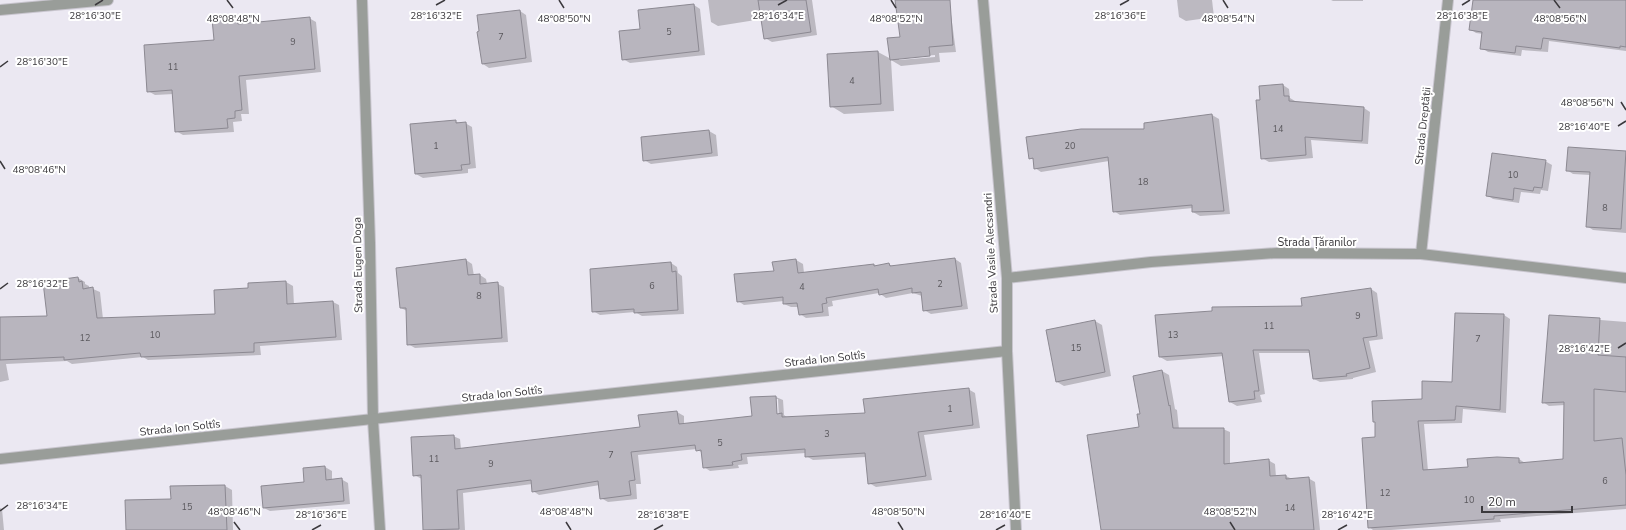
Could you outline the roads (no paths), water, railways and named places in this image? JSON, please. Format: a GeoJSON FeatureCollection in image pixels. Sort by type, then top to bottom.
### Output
{"type":"FeatureCollection","features":[{"type":"Feature","properties":{"kind":"street"},"geometry":{"type":"LineString","coordinates":[[0,10],[108,0]]}},
{"type":"Feature","properties":{"kind":"street","name":"Strada Eugen Doga"},"geometry":{"type":"LineString","coordinates":[[362,0],[370,235],[374,420],[380,530]]}},
{"type":"Feature","properties":{"kind":"street","name":"Strada Vasile Alecsandri"},"geometry":{"type":"LineString","coordinates":[[983,0],[1007,278],[1007,351],[1016,530]]}},
{"type":"Feature","properties":{"kind":"street","name":"Strada Dreptății"},"geometry":{"type":"LineString","coordinates":[[1421,254],[1448,0]]}},
{"type":"Feature","properties":{"kind":"street","name":"Strada Țăranilor"},"geometry":{"type":"LineString","coordinates":[[1007,278],[1151,262],[1277,253],[1421,254],[1626,278]]}},
{"type":"Feature","properties":{"kind":"street","name":"Strada Ion Soltîs"},"geometry":{"type":"LineString","coordinates":[[0,459],[1007,351]]}}]}
